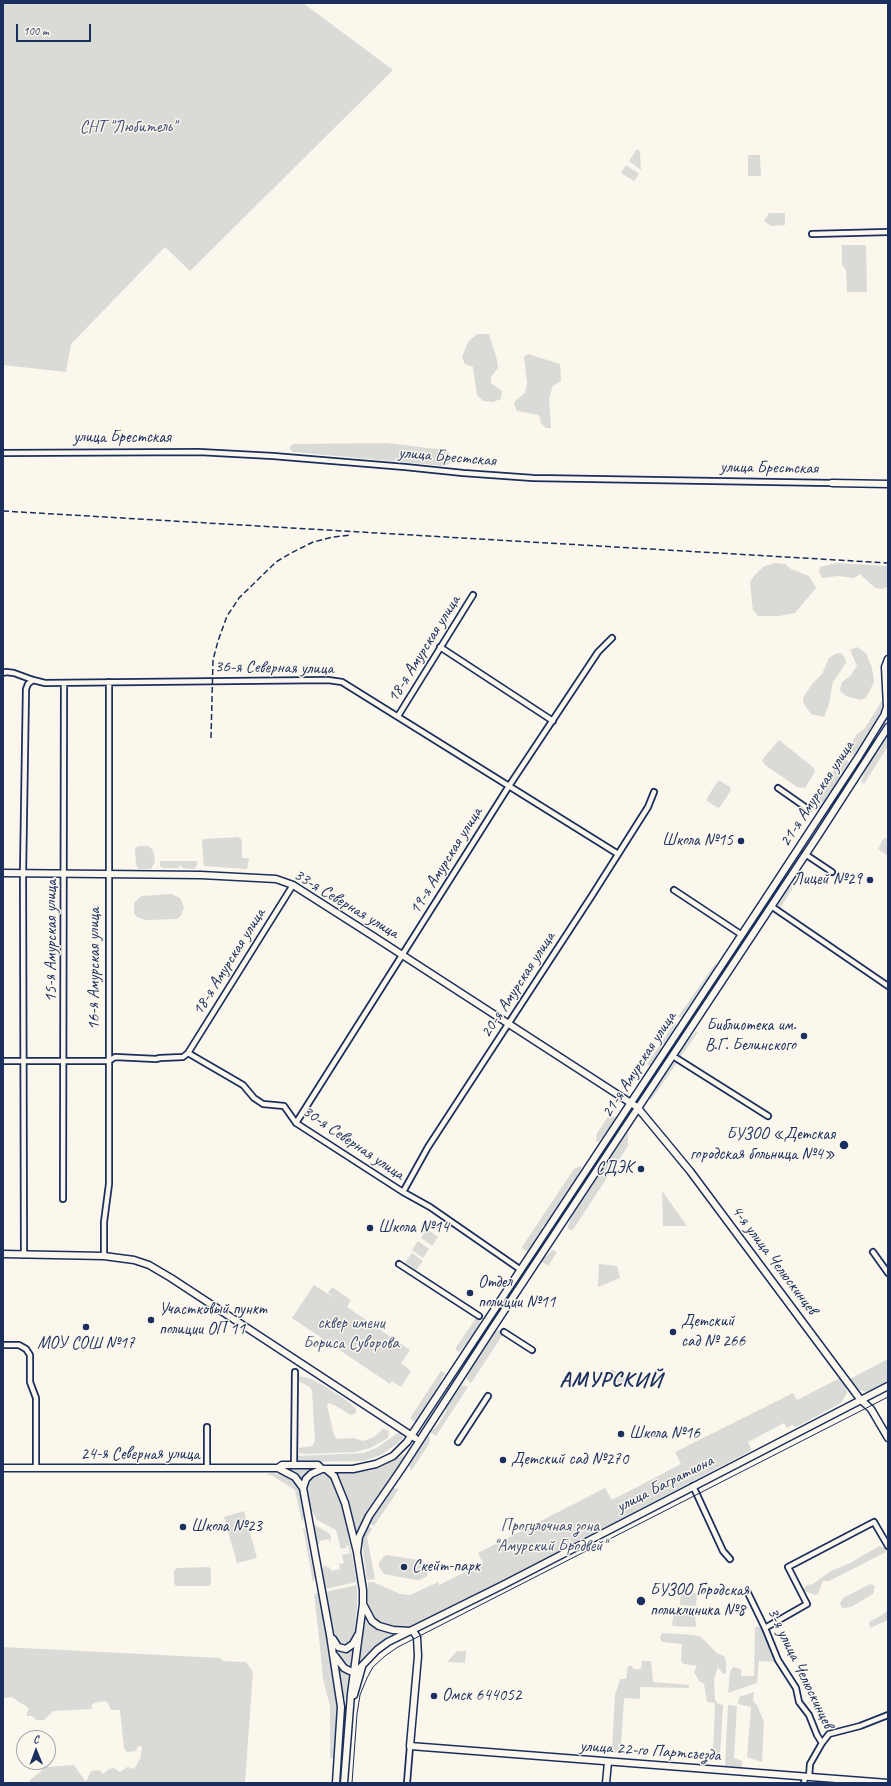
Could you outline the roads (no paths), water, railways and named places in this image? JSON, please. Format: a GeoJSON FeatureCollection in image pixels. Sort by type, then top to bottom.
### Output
{"type":"FeatureCollection","features":[{"type":"Feature","properties":{"kind":"main road","name":"улица Брестская"},"geometry":{"type":"LineString","coordinates":[[832,483],[888,484]]}},
{"type":"Feature","properties":{"kind":"main road"},"geometry":{"type":"LineString","coordinates":[[887,661],[888,671]]}},
{"type":"Feature","properties":{"kind":"main road"},"geometry":{"type":"LineString","coordinates":[[884,716],[887,707],[885,670],[887,661]]}},
{"type":"Feature","properties":{"kind":"main road","name":"21-я Амурская улица"},"geometry":{"type":"LineString","coordinates":[[412,1435],[742,935],[888,709]]}},
{"type":"Feature","properties":{"kind":"main road","name":"21-я Амурская улица"},"geometry":{"type":"LineString","coordinates":[[357,1552],[359,1537],[365,1523],[637,1107],[674,1057],[888,727]]}},
{"type":"Feature","properties":{"kind":"main road"},"geometry":{"type":"LineString","coordinates":[[881,738],[888,736]]}},
{"type":"Feature","properties":{"kind":"main road","name":"33-я Северная улица"},"geometry":{"type":"LineString","coordinates":[[3,873],[253,877],[276,879],[292,885],[631,1102]]}},
{"type":"Feature","properties":{"kind":"main road"},"geometry":{"type":"LineString","coordinates":[[764,901],[771,906]]}},
{"type":"Feature","properties":{"kind":"main road"},"geometry":{"type":"LineString","coordinates":[[665,1051],[674,1057]]}},
{"type":"Feature","properties":{"kind":"main road","name":"4-я улица Челюскинцев"},"geometry":{"type":"LineString","coordinates":[[631,1102],[637,1107],[690,1171],[860,1399],[871,1409],[888,1438]]}},
{"type":"Feature","properties":{"kind":"main road"},"geometry":{"type":"LineString","coordinates":[[3,1254],[104,1256],[134,1260],[160,1271],[420,1441]]}},
{"type":"Feature","properties":{"kind":"main road","name":"улица Багратиона"},"geometry":{"type":"LineString","coordinates":[[362,1667],[370,1656],[382,1645],[413,1631],[860,1399],[888,1386]]}},
{"type":"Feature","properties":{"kind":"main road","name":"24-я Северная улица"},"geometry":{"type":"LineString","coordinates":[[278,1468],[282,1465],[318,1465],[324,1469],[353,1469],[376,1464],[399,1451],[412,1435]]}},
{"type":"Feature","properties":{"kind":"main road","name":"24-я Северная улица"},"geometry":{"type":"LineString","coordinates":[[3,1468],[278,1468],[295,1477],[303,1488]]}},
{"type":"Feature","properties":{"kind":"main road"},"geometry":{"type":"LineString","coordinates":[[336,1783],[341,1707],[334,1655],[303,1488],[308,1476],[324,1469],[332,1473],[339,1486],[357,1552],[363,1590],[363,1604],[351,1694],[352,1697],[344,1783]]}},
{"type":"Feature","properties":{"kind":"main road"},"geometry":{"type":"LineString","coordinates":[[363,1604],[372,1621],[379,1626],[393,1630],[413,1631],[417,1637],[418,1656],[410,1746]]}},
{"type":"Feature","properties":{"kind":"main road"},"geometry":{"type":"LineString","coordinates":[[330,1635],[336,1645],[343,1649],[351,1647],[358,1635]]}},
{"type":"Feature","properties":{"kind":"main road"},"geometry":{"type":"LineString","coordinates":[[334,1655],[344,1668],[354,1672]]}},
{"type":"Feature","properties":{"kind":"main road"},"geometry":{"type":"LineString","coordinates":[[354,1672],[362,1667]]}},
{"type":"Feature","properties":{"kind":"main road"},"geometry":{"type":"LineString","coordinates":[[352,1697],[355,1694],[362,1667]]}},
{"type":"Feature","properties":{"kind":"main road","name":"улица 22-го Партсъезда"},"geometry":{"type":"LineString","coordinates":[[410,1746],[806,1779],[888,1783]]}},
{"type":"Feature","properties":{"kind":"main road"},"geometry":{"type":"LineString","coordinates":[[338,1760],[346,1761]]}},
{"type":"Feature","properties":{"kind":"main road"},"geometry":{"type":"LineString","coordinates":[[606,1783],[608,1762]]}},
{"type":"Feature","properties":{"kind":"street"},"geometry":{"type":"LineString","coordinates":[[812,234],[888,232]]}},
{"type":"Feature","properties":{"kind":"street","name":"улица Брестская"},"geometry":{"type":"LineString","coordinates":[[3,453],[199,452],[273,456],[532,478],[832,483]]}},
{"type":"Feature","properties":{"kind":"street","name":"18-я Амурская улица"},"geometry":{"type":"LineString","coordinates":[[398,716],[473,595]]}},
{"type":"Feature","properties":{"kind":"street","name":"19-я Амурская улица"},"geometry":{"type":"LineString","coordinates":[[296,1123],[509,786],[598,652],[612,638]]}},
{"type":"Feature","properties":{"kind":"street"},"geometry":{"type":"LineString","coordinates":[[440,647],[553,721]]}},
{"type":"Feature","properties":{"kind":"street","name":"36-я Северная улица"},"geometry":{"type":"LineString","coordinates":[[3,673],[14,673],[33,680],[64,683],[335,680],[348,685],[618,854]]}},
{"type":"Feature","properties":{"kind":"street"},"geometry":{"type":"LineString","coordinates":[[24,1255],[23,873],[26,689],[28,684],[33,680]]}},
{"type":"Feature","properties":{"kind":"street","name":"16-я Амурская улица"},"geometry":{"type":"LineString","coordinates":[[104,1256],[104,1222],[109,1184],[109,682]]}},
{"type":"Feature","properties":{"kind":"street","name":"15-я Амурская улица"},"geometry":{"type":"LineString","coordinates":[[63,1199],[65,874],[64,683]]}},
{"type":"Feature","properties":{"kind":"street"},"geometry":{"type":"LineString","coordinates":[[778,788],[808,809]]}},
{"type":"Feature","properties":{"kind":"street","name":"20-я Амурская улица"},"geometry":{"type":"LineString","coordinates":[[403,1192],[428,1146],[618,854],[648,807],[654,792]]}},
{"type":"Feature","properties":{"kind":"street"},"geometry":{"type":"LineString","coordinates":[[805,854],[832,872]]}},
{"type":"Feature","properties":{"kind":"street","name":"18-я Амурская улица"},"geometry":{"type":"LineString","coordinates":[[188,1053],[292,885]]}},
{"type":"Feature","properties":{"kind":"street"},"geometry":{"type":"LineString","coordinates":[[674,890],[742,935]]}},
{"type":"Feature","properties":{"kind":"street"},"geometry":{"type":"LineString","coordinates":[[771,906],[888,986]]}},
{"type":"Feature","properties":{"kind":"street"},"geometry":{"type":"LineString","coordinates":[[3,1061],[109,1061],[115,1057],[156,1059],[163,1057],[183,1057],[188,1053]]}},
{"type":"Feature","properties":{"kind":"street","name":"30-я Северная улица"},"geometry":{"type":"LineString","coordinates":[[188,1053],[243,1085],[254,1098],[263,1104],[284,1106],[296,1123],[403,1192],[431,1208],[521,1270]]}},
{"type":"Feature","properties":{"kind":"street"},"geometry":{"type":"LineString","coordinates":[[674,1057],[768,1116]]}},
{"type":"Feature","properties":{"kind":"street"},"geometry":{"type":"LineString","coordinates":[[873,1252],[888,1273]]}},
{"type":"Feature","properties":{"kind":"street"},"geometry":{"type":"LineString","coordinates":[[399,1264],[479,1316]]}},
{"type":"Feature","properties":{"kind":"street"},"geometry":{"type":"LineString","coordinates":[[504,1332],[532,1350]]}},
{"type":"Feature","properties":{"kind":"street"},"geometry":{"type":"LineString","coordinates":[[3,1345],[19,1345],[26,1349],[30,1355],[30,1382],[36,1398],[36,1468]]}},
{"type":"Feature","properties":{"kind":"street"},"geometry":{"type":"LineString","coordinates":[[294,1465],[295,1372]]}},
{"type":"Feature","properties":{"kind":"street"},"geometry":{"type":"LineString","coordinates":[[458,1442],[488,1396]]}},
{"type":"Feature","properties":{"kind":"street"},"geometry":{"type":"LineString","coordinates":[[207,1427],[207,1468]]}},
{"type":"Feature","properties":{"kind":"street"},"geometry":{"type":"LineString","coordinates":[[693,1486],[722,1551],[730,1559]]}},
{"type":"Feature","properties":{"kind":"street"},"geometry":{"type":"LineString","coordinates":[[765,1628],[807,1604],[788,1567],[874,1522],[888,1546]]}},
{"type":"Feature","properties":{"kind":"street","name":"3-я улица Челюскинцев"},"geometry":{"type":"LineString","coordinates":[[748,1594],[765,1628],[778,1660],[796,1688],[799,1702],[809,1715],[822,1743],[810,1764],[806,1779]]}},
{"type":"Feature","properties":{"kind":"street"},"geometry":{"type":"LineString","coordinates":[[822,1743],[829,1734],[860,1726],[888,1715]]}},
{"type":"Feature","properties":{"kind":"street"},"geometry":{"type":"LineString","coordinates":[[408,1783],[410,1746]]}},
{"type":"Feature","properties":{"kind":"tram line"},"geometry":{"type":"LineString","coordinates":[[352,1783],[357,1714],[360,1695],[373,1667],[385,1656],[398,1647],[888,1397]]}},
{"type":"Feature","properties":{"kind":"railway"},"geometry":{"type":"LineString","coordinates":[[3,511],[888,563]]}},
{"type":"Feature","properties":{"kind":"railway"},"geometry":{"type":"LineString","coordinates":[[211,738],[213,660],[227,616],[239,598],[276,562],[291,553],[313,542],[333,537],[351,535]]}},
{"type":"Feature","properties":{"kind":"place","name":"Школа №15"},"geometry":{"type":"Point","coordinates":[741,841]}},
{"type":"Feature","properties":{"kind":"place","name":"Лицей №29"},"geometry":{"type":"Point","coordinates":[870,880]}},
{"type":"Feature","properties":{"kind":"place","name":"Библиотека им. В.Г. Белинского"},"geometry":{"type":"Point","coordinates":[804,1036]}},
{"type":"Feature","properties":{"kind":"place","name":"БУЗОО «Детская городская больница №4»"},"geometry":{"type":"Point","coordinates":[844,1145]}},
{"type":"Feature","properties":{"kind":"place","name":"СДЭК"},"geometry":{"type":"Point","coordinates":[641,1169]}},
{"type":"Feature","properties":{"kind":"place","name":"Школа №14"},"geometry":{"type":"Point","coordinates":[370,1228]}},
{"type":"Feature","properties":{"kind":"place","name":"Отдел полиции №11"},"geometry":{"type":"Point","coordinates":[470,1293]}},
{"type":"Feature","properties":{"kind":"place","name":"Участковый пункт полиции ОП 11"},"geometry":{"type":"Point","coordinates":[151,1320]}},
{"type":"Feature","properties":{"kind":"place","name":"МОУ СОШ №17"},"geometry":{"type":"Point","coordinates":[86,1327]}},
{"type":"Feature","properties":{"kind":"place","name":"Детский сад № 266"},"geometry":{"type":"Point","coordinates":[673,1332]}},
{"type":"Feature","properties":{"kind":"place","name":"Школа №16"},"geometry":{"type":"Point","coordinates":[621,1434]}},
{"type":"Feature","properties":{"kind":"place","name":"Детский сад №270"},"geometry":{"type":"Point","coordinates":[503,1460]}},
{"type":"Feature","properties":{"kind":"place","name":"Школа №23"},"geometry":{"type":"Point","coordinates":[183,1527]}},
{"type":"Feature","properties":{"kind":"place","name":"Скейт-парк"},"geometry":{"type":"Point","coordinates":[404,1567]}},
{"type":"Feature","properties":{"kind":"place","name":"БУЗОО Городская поликлиника №8"},"geometry":{"type":"Point","coordinates":[641,1601]}},
{"type":"Feature","properties":{"kind":"place","name":"Омск 644052"},"geometry":{"type":"Point","coordinates":[434,1696]}},
{"type":"Feature","properties":{"kind":"district","name":"АМУРСКИЙ"},"geometry":{"type":"Point","coordinates":[611,1380]}},
{"type":"Feature","properties":{"kind":"park label","name":"СНТ \"Любитель\""},"geometry":{"type":"Point","coordinates":[128,128]}},
{"type":"Feature","properties":{"kind":"park label","name":"сквер имени Бориса Суворова"},"geometry":{"type":"Point","coordinates":[351,1334]}},
{"type":"Feature","properties":{"kind":"park label","name":"Прогулочная зона \"Амурский Бродвей\""},"geometry":{"type":"Point","coordinates":[550,1537]}}]}
